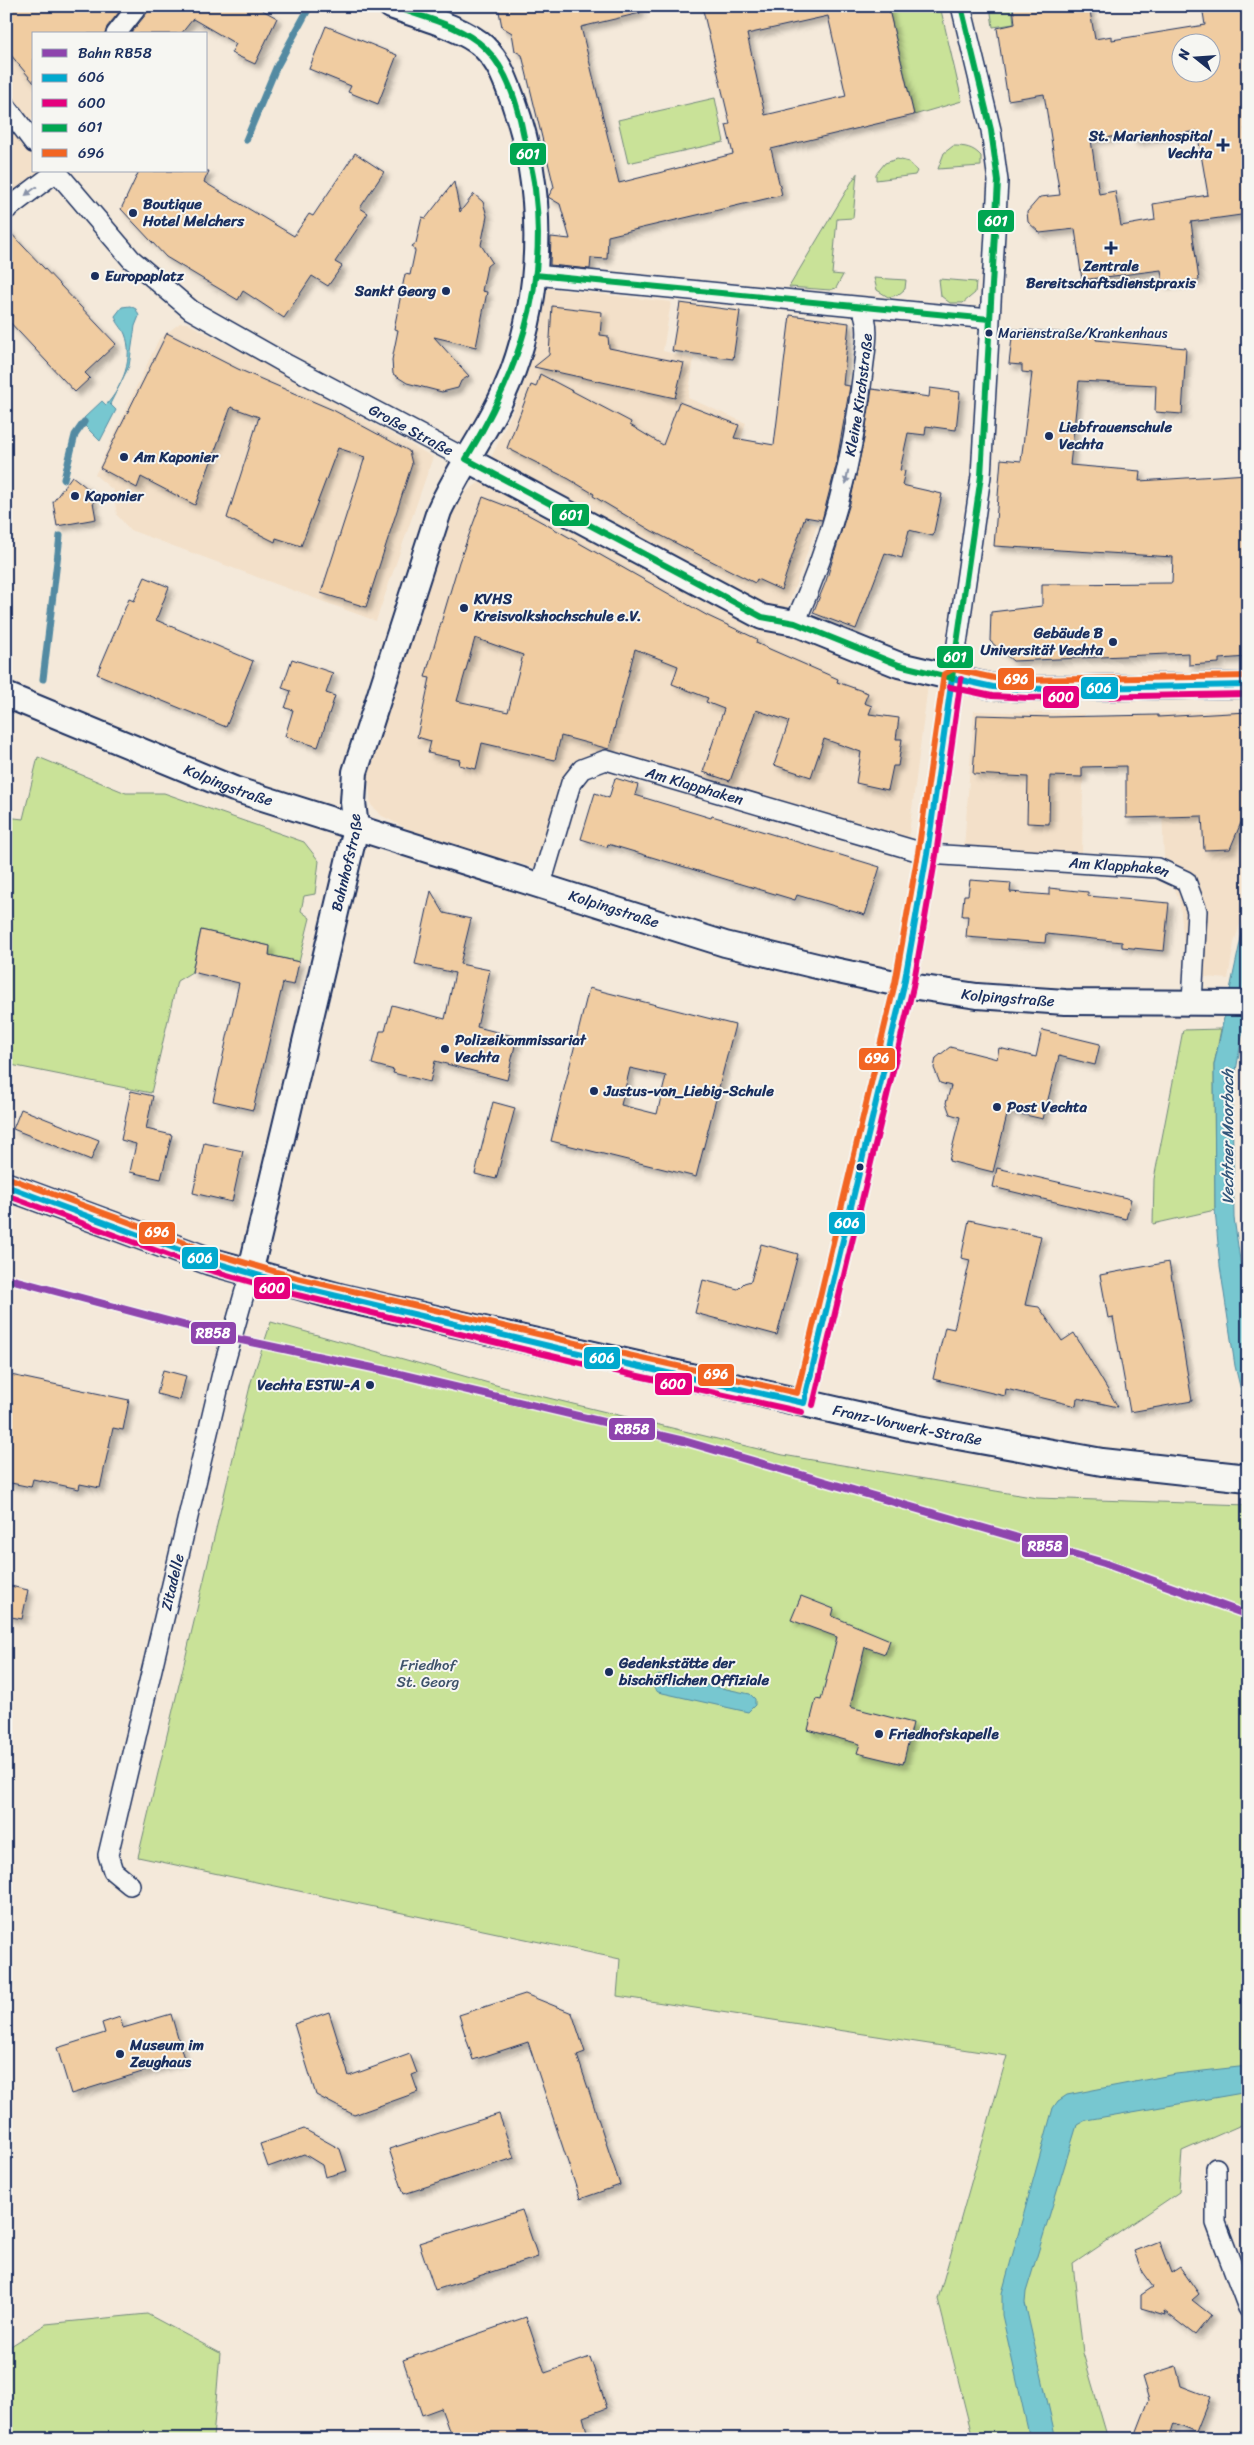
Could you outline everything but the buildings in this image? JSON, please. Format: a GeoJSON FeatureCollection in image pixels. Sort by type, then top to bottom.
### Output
{"type":"FeatureCollection","features":[{"type":"Feature","properties":{"kind":"main road","name":"Franz-Vorwerk-Straße"},"geometry":{"type":"LineString","coordinates":[[6,1186],[169,1247],[250,1273],[343,1298],[604,1359],[914,1428],[1102,1462],[1248,1478]]}},
{"type":"Feature","properties":{"kind":"street"},"geometry":{"type":"LineString","coordinates":[[118,32],[138,6]]}},
{"type":"Feature","properties":{"kind":"street","name":"Bahnhofstraße"},"geometry":{"type":"LineString","coordinates":[[250,1273],[356,828],[352,802],[356,772],[438,511],[488,422],[513,372],[527,323],[534,275],[536,195],[522,126],[501,66],[483,46],[459,32],[391,6]]}},
{"type":"Feature","properties":{"kind":"street"},"geometry":{"type":"LineString","coordinates":[[804,1402],[904,985],[927,854],[981,476],[998,181],[991,130],[961,6]]}},
{"type":"Feature","properties":{"kind":"street"},"geometry":{"type":"LineString","coordinates":[[6,106],[31,132]]}},
{"type":"Feature","properties":{"kind":"street"},"geometry":{"type":"LineString","coordinates":[[6,210],[56,172]]}},
{"type":"Feature","properties":{"kind":"street","name":"Große Straße"},"geometry":{"type":"LineString","coordinates":[[56,172],[131,259],[191,310],[288,365],[762,617],[795,622],[899,665],[994,687],[1028,689],[1248,685]]}},
{"type":"Feature","properties":{"kind":"street"},"geometry":{"type":"LineString","coordinates":[[534,275],[989,319]]}},
{"type":"Feature","properties":{"kind":"street","name":"Kleine Kirchstraße"},"geometry":{"type":"LineString","coordinates":[[795,622],[818,568],[845,486],[859,410],[868,322],[862,308]]}},
{"type":"Feature","properties":{"kind":"street","name":"Kolpingstraße"},"geometry":{"type":"LineString","coordinates":[[6,695],[234,789],[541,884],[725,944],[904,985],[977,996],[1055,1001],[1248,1003]]}},
{"type":"Feature","properties":{"kind":"street","name":"Am Klapphaken"},"geometry":{"type":"LineString","coordinates":[[541,884],[571,783],[582,769],[606,760],[927,854],[1158,868],[1186,881],[1197,911],[1202,1002]]}},
{"type":"Feature","properties":{"kind":"street","name":"Zitadelle"},"geometry":{"type":"LineString","coordinates":[[130,1885],[113,1871],[108,1855],[223,1369],[250,1273]]}},
{"type":"Feature","properties":{"kind":"street"},"geometry":{"type":"LineString","coordinates":[[1216,2168],[1216,2223],[1248,2308]]}},
{"type":"Feature","properties":{"kind":"shaded area"},"geometry":{"type":"Polygon","coordinates":[[[6,6],[130,6],[110,32],[32,32],[32,119],[20,132],[32,149],[32,172],[41,172],[6,203],[6,6]]]}},
{"type":"Feature","properties":{"kind":"shaded area"},"geometry":{"type":"Polygon","coordinates":[[[545,288],[671,302],[663,351],[694,359],[688,398],[746,423],[724,489],[817,525],[779,631],[928,685],[908,841],[606,754],[572,769],[537,868],[428,839],[382,816],[371,805],[368,774],[451,517],[464,493],[480,482],[520,395],[539,330],[545,288]]]}},
{"type":"Feature","properties":{"kind":"shaded area"},"geometry":{"type":"Polygon","coordinates":[[[180,323],[187,323],[282,373],[433,457],[376,621],[130,530],[117,515],[113,490],[95,475],[159,339],[180,323]]]}},
{"type":"Feature","properties":{"kind":"shaded area"},"geometry":{"type":"Polygon","coordinates":[[[1248,709],[1248,899],[1234,943],[1228,979],[1184,975],[1186,966],[1180,903],[1164,859],[1158,713],[1248,709]]]}},
{"type":"Feature","properties":{"kind":"shaded area"},"geometry":{"type":"Polygon","coordinates":[[[974,711],[1084,714],[1082,855],[964,849],[974,711]]]}},
{"type":"Feature","properties":{"kind":"green space"},"geometry":{"type":"Polygon","coordinates":[[[888,6],[940,6],[962,101],[914,115],[888,6]]]}},
{"type":"Feature","properties":{"kind":"green space"},"geometry":{"type":"Polygon","coordinates":[[[990,6],[1012,6],[1014,24],[993,27],[990,6]]]}},
{"type":"Feature","properties":{"kind":"green space"},"geometry":{"type":"Polygon","coordinates":[[[715,98],[724,142],[628,163],[618,120],[715,98]]]}},
{"type":"Feature","properties":{"kind":"green space"},"geometry":{"type":"Polygon","coordinates":[[[953,146],[965,147],[975,151],[981,156],[981,166],[938,169],[944,153],[953,146]]]}},
{"type":"Feature","properties":{"kind":"green space"},"geometry":{"type":"Polygon","coordinates":[[[897,159],[909,162],[917,171],[915,175],[876,180],[876,174],[885,163],[897,159]]]}},
{"type":"Feature","properties":{"kind":"green space"},"geometry":{"type":"Polygon","coordinates":[[[857,173],[853,218],[837,219],[832,274],[843,275],[836,288],[830,290],[789,287],[857,173]]]}},
{"type":"Feature","properties":{"kind":"green space"},"geometry":{"type":"Polygon","coordinates":[[[874,278],[906,280],[905,289],[898,295],[888,297],[877,290],[874,278]]]}},
{"type":"Feature","properties":{"kind":"green space"},"geometry":{"type":"Polygon","coordinates":[[[939,279],[976,282],[975,293],[963,303],[950,303],[941,296],[939,279]]]}},
{"type":"Feature","properties":{"kind":"green space"},"geometry":{"type":"Polygon","coordinates":[[[38,757],[126,793],[164,793],[304,842],[319,861],[315,894],[304,896],[301,911],[310,918],[299,962],[269,955],[270,946],[201,930],[192,972],[177,981],[151,1093],[6,1064],[6,817],[23,819],[38,757]]]}},
{"type":"Feature","properties":{"kind":"green space"},"geometry":{"type":"Polygon","coordinates":[[[1221,1029],[1214,1065],[1215,1210],[1153,1224],[1154,1179],[1183,1030],[1221,1029]]]}},
{"type":"Feature","properties":{"kind":"green space","name":"Friedhof St. Georg"},"geometry":{"type":"Polygon","coordinates":[[[271,1322],[503,1387],[783,1455],[1037,1498],[1248,1505],[1248,2122],[1182,2151],[1179,2192],[1073,2264],[1083,2353],[1108,2439],[973,2439],[938,2299],[1007,2056],[617,1996],[620,1959],[138,1857],[251,1382],[271,1322]]]}},
{"type":"Feature","properties":{"kind":"green space"},"geometry":{"type":"Polygon","coordinates":[[[147,2314],[220,2353],[213,2439],[6,2439],[6,2349],[46,2324],[147,2314]]]}},
{"type":"Feature","properties":{"kind":"water"},"geometry":{"type":"Polygon","coordinates":[[[130,306],[136,309],[139,316],[135,326],[129,366],[122,379],[127,362],[127,343],[125,334],[115,316],[122,307],[130,306]]]}},
{"type":"Feature","properties":{"kind":"water"},"geometry":{"type":"Polygon","coordinates":[[[117,391],[110,404],[116,410],[100,441],[85,426],[87,422],[84,418],[102,401],[106,405],[117,391]]]}},
{"type":"Feature","properties":{"kind":"water","name":"Vechtaer Moorbach"},"geometry":{"type":"Polygon","coordinates":[[[1248,905],[1248,1001],[1232,1094],[1234,1218],[1248,1316],[1248,1419],[1235,1366],[1220,1266],[1215,1210],[1214,1065],[1248,905]]]}},
{"type":"Feature","properties":{"kind":"water"},"geometry":{"type":"Polygon","coordinates":[[[660,1675],[750,1694],[755,1699],[755,1705],[748,1712],[658,1692],[653,1685],[653,1680],[660,1675]]]}},
{"type":"Feature","properties":{"kind":"water"},"geometry":{"type":"Polygon","coordinates":[[[1248,2066],[1248,2092],[1086,2120],[1077,2125],[1026,2292],[1025,2303],[1056,2439],[1030,2439],[1002,2315],[1002,2293],[1053,2108],[1058,2101],[1067,2095],[1176,2074],[1248,2066]]]}},
{"type":"Feature","properties":{"kind":"waterway"},"geometry":{"type":"LineString","coordinates":[[246,140],[276,68],[310,6]]}},
{"type":"Feature","properties":{"kind":"waterway"},"geometry":{"type":"LineString","coordinates":[[64,479],[75,435],[84,422]]}},
{"type":"Feature","properties":{"kind":"waterway"},"geometry":{"type":"LineString","coordinates":[[43,679],[60,536]]}},
{"type":"Feature","properties":{"kind":"rail line","name":"RB58"},"geometry":{"type":"LineString","coordinates":[[6,1278],[232,1338],[387,1371],[684,1441],[1104,1563],[1248,1615]]}},
{"type":"Feature","properties":{"kind":"transit line","name":"601"},"geometry":{"type":"LineString","coordinates":[[392,6],[441,22],[465,33],[485,48],[493,57],[511,89],[532,169],[538,226],[537,262],[532,297],[514,363],[500,396],[466,459],[762,617],[795,623],[899,665],[952,678],[981,476],[998,181],[991,130],[961,6]]}},
{"type":"Feature","properties":{"kind":"transit line","name":"601"},"geometry":{"type":"LineString","coordinates":[[535,275],[989,319]]}},
{"type":"Feature","properties":{"kind":"transit line","name":"696"},"geometry":{"type":"LineString","coordinates":[[9,1178],[212,1253],[297,1278],[797,1393],[895,983],[918,853],[944,674],[953,669],[994,678],[1028,680],[1248,676]]}},
{"type":"Feature","properties":{"kind":"transit line","name":"606"},"geometry":{"type":"LineString","coordinates":[[952,678],[993,687],[1028,689],[1248,685]]}},
{"type":"Feature","properties":{"kind":"transit line","name":"606"},"geometry":{"type":"LineString","coordinates":[[804,1403],[904,985],[927,854],[952,678]]}},
{"type":"Feature","properties":{"kind":"transit line","name":"600"},"geometry":{"type":"LineString","coordinates":[[813,1405],[913,987],[936,855],[961,679]]}},
{"type":"Feature","properties":{"kind":"transit line","name":"600"},"geometry":{"type":"LineString","coordinates":[[950,687],[992,696],[1028,698],[1248,694]]}},
{"type":"Feature","properties":{"kind":"transit line","name":"606"},"geometry":{"type":"LineString","coordinates":[[6,1186],[209,1261],[295,1286],[604,1359],[804,1403]]}},
{"type":"Feature","properties":{"kind":"transit line","name":"600"},"geometry":{"type":"LineString","coordinates":[[6,1195],[206,1269],[293,1294],[602,1368],[802,1412]]}},
{"type":"Feature","properties":{"kind":"place","name":"St. Marienhospital Vechta"},"geometry":{"type":"Point","coordinates":[1223,145]}},
{"type":"Feature","properties":{"kind":"place","name":"Boutique Hotel Melchers"},"geometry":{"type":"Point","coordinates":[133,213]}},
{"type":"Feature","properties":{"kind":"place","name":"Zentrale Bereitschaftsdienstpraxis"},"geometry":{"type":"Point","coordinates":[1111,248]}},
{"type":"Feature","properties":{"kind":"place","name":"Europaplatz"},"geometry":{"type":"Point","coordinates":[95,276]}},
{"type":"Feature","properties":{"kind":"place","name":"Sankt Georg"},"geometry":{"type":"Point","coordinates":[446,291]}},
{"type":"Feature","properties":{"kind":"place","name":"Marienstraße/Krankenhaus"},"geometry":{"type":"Point","coordinates":[989,333]}},
{"type":"Feature","properties":{"kind":"place","name":"Liebfrauenschule Vechta"},"geometry":{"type":"Point","coordinates":[1049,436]}},
{"type":"Feature","properties":{"kind":"place","name":"Am Kaponier"},"geometry":{"type":"Point","coordinates":[124,457]}},
{"type":"Feature","properties":{"kind":"place","name":"Kaponier"},"geometry":{"type":"Point","coordinates":[75,496]}},
{"type":"Feature","properties":{"kind":"place","name":"KVHS Kreisvolkshochschule e.V."},"geometry":{"type":"Point","coordinates":[464,608]}},
{"type":"Feature","properties":{"kind":"place","name":"Gebäude B Universität Vechta"},"geometry":{"type":"Point","coordinates":[1113,642]}},
{"type":"Feature","properties":{"kind":"place","name":"Polizeikommissariat Vechta"},"geometry":{"type":"Point","coordinates":[445,1049]}},
{"type":"Feature","properties":{"kind":"place","name":"Justus-von_Liebig-Schule"},"geometry":{"type":"Point","coordinates":[594,1091]}},
{"type":"Feature","properties":{"kind":"place","name":"Post Vechta"},"geometry":{"type":"Point","coordinates":[997,1107]}},
{"type":"Feature","properties":{"kind":"place","name":"Vechta ESTW-A"},"geometry":{"type":"Point","coordinates":[370,1385]}},
{"type":"Feature","properties":{"kind":"place","name":"Gedenkstätte der bischöflichen Offiziale"},"geometry":{"type":"Point","coordinates":[609,1672]}},
{"type":"Feature","properties":{"kind":"place","name":"Friedhofskapelle"},"geometry":{"type":"Point","coordinates":[879,1734]}},
{"type":"Feature","properties":{"kind":"place","name":"Museum im Zeughaus"},"geometry":{"type":"Point","coordinates":[120,2054]}}]}
